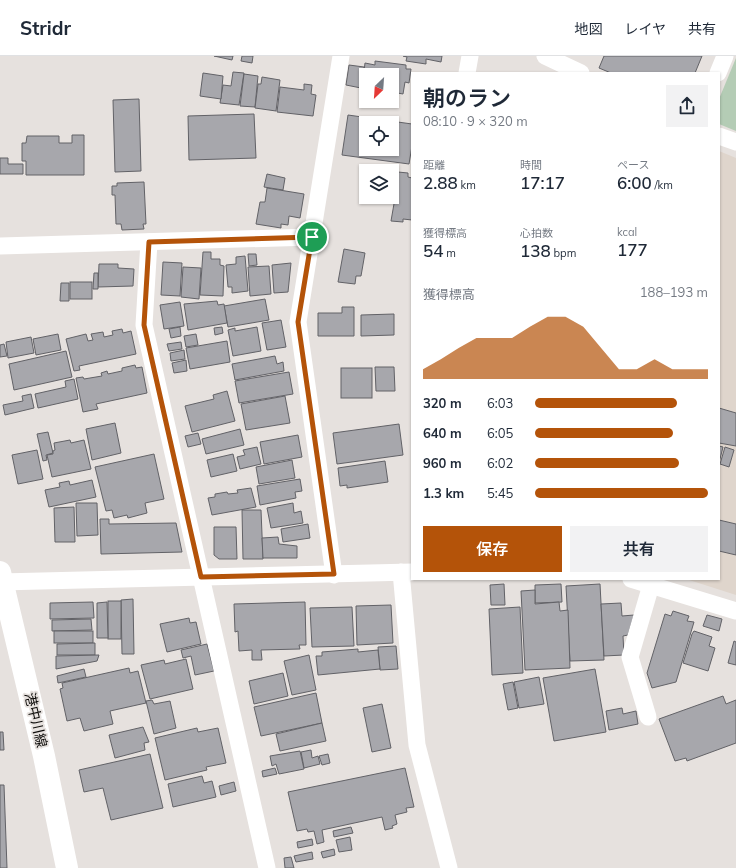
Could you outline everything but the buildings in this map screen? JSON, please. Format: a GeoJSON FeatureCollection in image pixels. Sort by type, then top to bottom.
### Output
{"type":"FeatureCollection","features":[{"type":"Feature","properties":{"kind":"main road","name":"港中川線"},"geometry":{"type":"LineString","coordinates":[[1,579],[44,756],[67,868]]}},
{"type":"Feature","properties":{"kind":"street"},"geometry":{"type":"LineString","coordinates":[[334,574],[298,322],[341,56]]}},
{"type":"Feature","properties":{"kind":"street"},"geometry":{"type":"LineString","coordinates":[[467,72],[470,56]]}},
{"type":"Feature","properties":{"kind":"street"},"geometry":{"type":"LineString","coordinates":[[545,56],[579,72]]}},
{"type":"Feature","properties":{"kind":"street"},"geometry":{"type":"LineString","coordinates":[[718,72],[725,56]]}},
{"type":"Feature","properties":{"kind":"street"},"geometry":{"type":"LineString","coordinates":[[720,136],[736,142]]}},
{"type":"Feature","properties":{"kind":"street"},"geometry":{"type":"LineString","coordinates":[[0,246],[312,237]]}},
{"type":"Feature","properties":{"kind":"street"},"geometry":{"type":"LineString","coordinates":[[149,242],[144,325],[267,868]]}},
{"type":"Feature","properties":{"kind":"street"},"geometry":{"type":"LineString","coordinates":[[1,579],[201,577],[407,572],[417,745],[449,868]]}},
{"type":"Feature","properties":{"kind":"street"},"geometry":{"type":"LineString","coordinates":[[635,580],[736,611]]}},
{"type":"Feature","properties":{"kind":"street"},"geometry":{"type":"LineString","coordinates":[[648,717],[630,657],[651,585]]}},
{"type":"Feature","properties":{"kind":"shaded area"},"geometry":{"type":"Polygon","coordinates":[[[720,151],[736,158],[736,595],[689,580],[720,580],[720,151]]]}},
{"type":"Feature","properties":{"kind":"green space"},"geometry":{"type":"Polygon","coordinates":[[[736,58],[736,131],[720,124],[720,97],[736,58]]]}},
{"type":"Feature","properties":{"kind":"route"},"geometry":{"type":"LineString","coordinates":[[312,237],[298,322],[334,574],[201,577],[144,325],[149,242],[312,237]]}}]}
